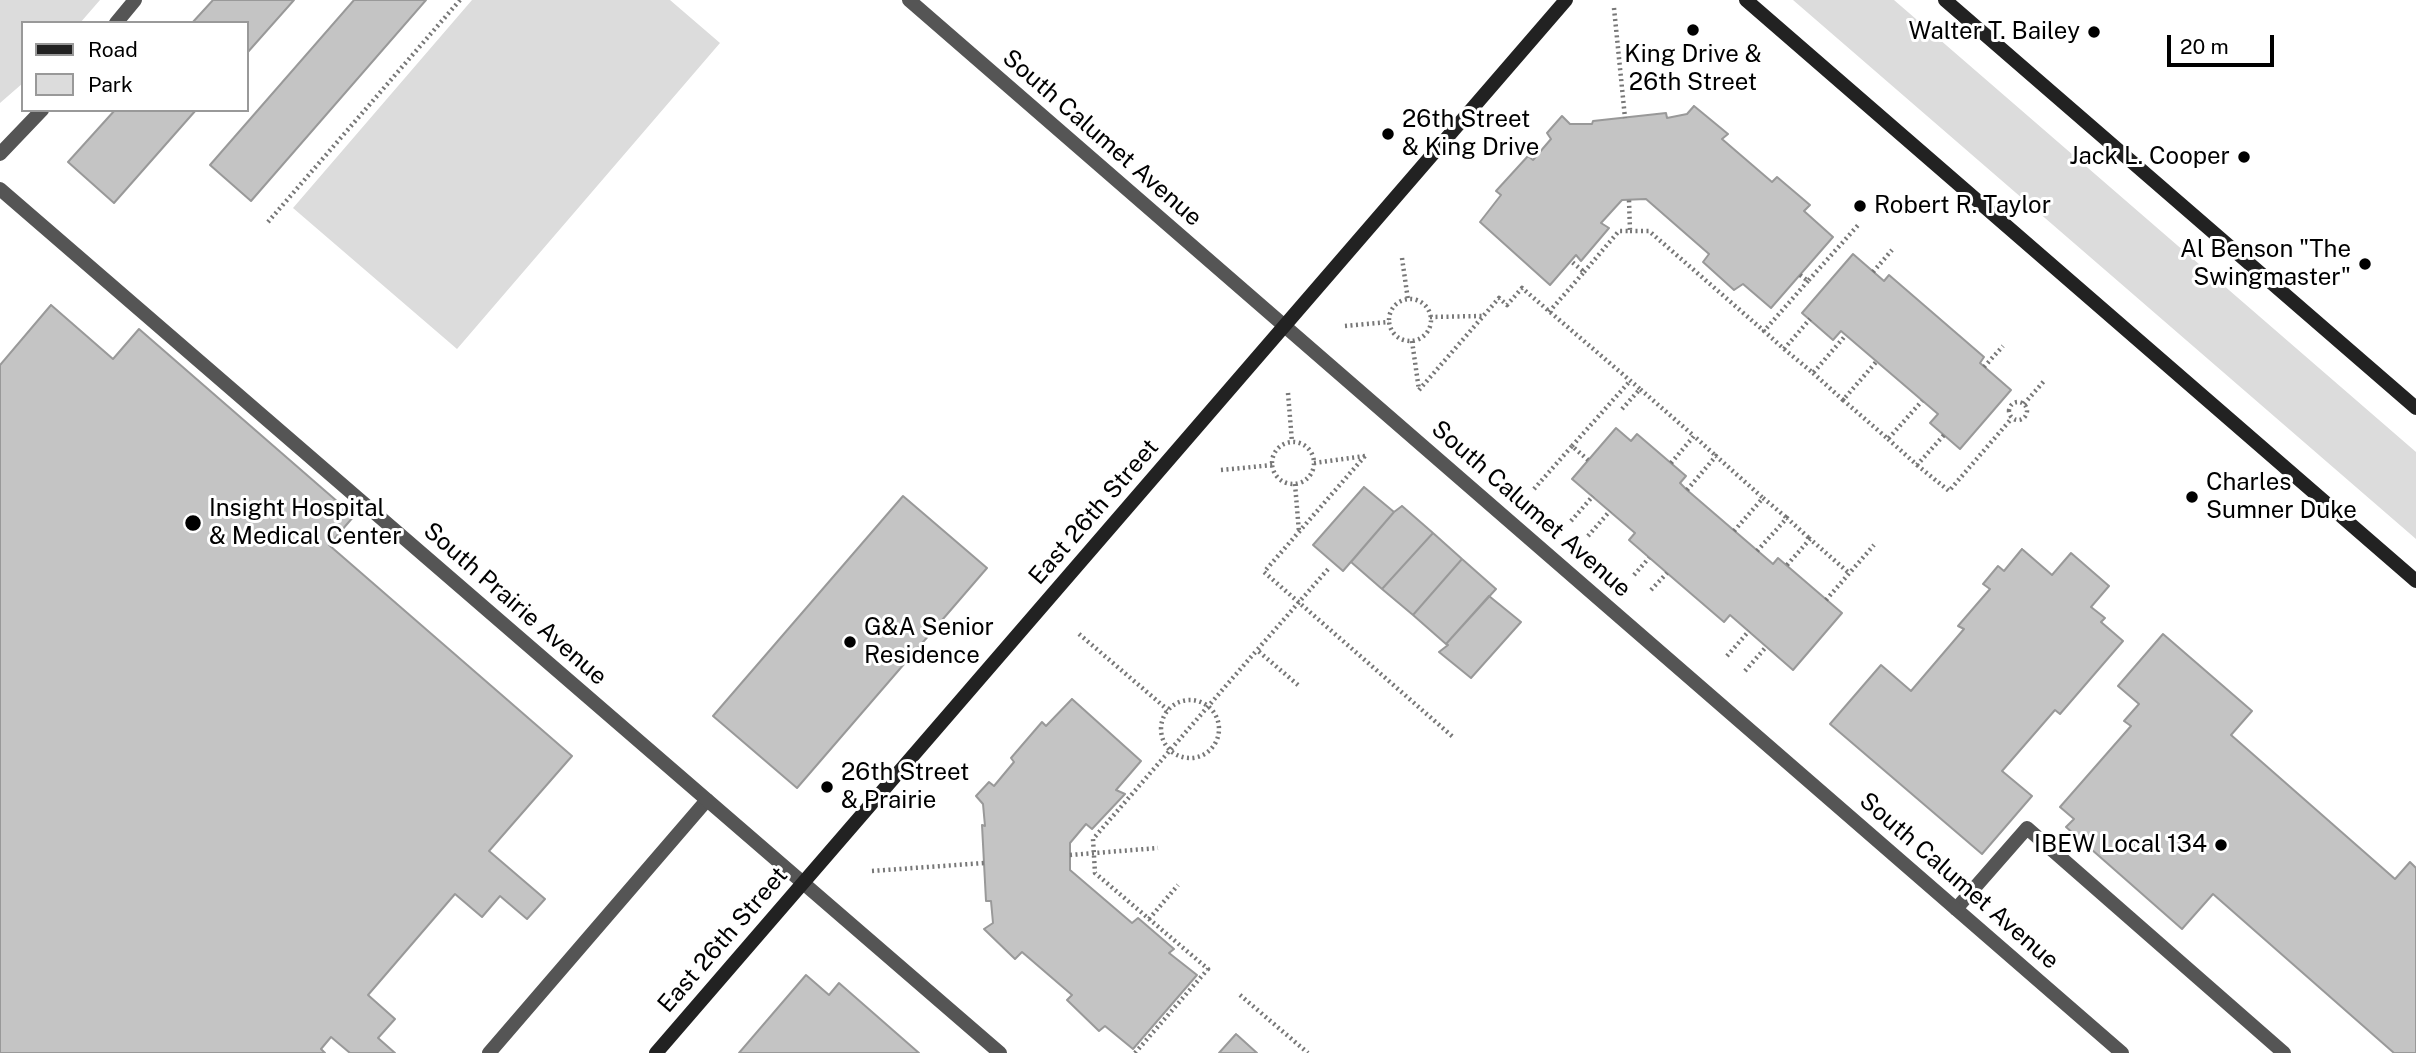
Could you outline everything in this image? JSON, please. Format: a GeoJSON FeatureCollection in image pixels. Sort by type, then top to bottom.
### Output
{"type":"FeatureCollection","features":[{"type":"Feature","properties":{"kind":"main road","name":"East 26th Street"},"geometry":{"type":"LineString","coordinates":[[656,1053],[1566,0]]}},
{"type":"Feature","properties":{"kind":"main road"},"geometry":{"type":"LineString","coordinates":[[1746,0],[2416,581]]}},
{"type":"Feature","properties":{"kind":"main road"},"geometry":{"type":"LineString","coordinates":[[1945,0],[2416,408]]}},
{"type":"Feature","properties":{"kind":"street"},"geometry":{"type":"LineString","coordinates":[[118,21],[135,0]]}},
{"type":"Feature","properties":{"kind":"street","name":"South Calumet Avenue"},"geometry":{"type":"LineString","coordinates":[[909,0],[2122,1053]]}},
{"type":"Feature","properties":{"kind":"street"},"geometry":{"type":"LineString","coordinates":[[0,155],[40,112]]}},
{"type":"Feature","properties":{"kind":"street","name":"South Prairie Avenue"},"geometry":{"type":"LineString","coordinates":[[0,189],[1000,1053]]}},
{"type":"Feature","properties":{"kind":"street"},"geometry":{"type":"LineString","coordinates":[[489,1053],[707,800]]}},
{"type":"Feature","properties":{"kind":"street"},"geometry":{"type":"LineString","coordinates":[[1956,909],[2027,828],[2284,1053]]}},
{"type":"Feature","properties":{"kind":"path"},"geometry":{"type":"LineString","coordinates":[[268,222],[460,0]]}},
{"type":"Feature","properties":{"kind":"path"},"geometry":{"type":"LineString","coordinates":[[1614,8],[1626,118]]}},
{"type":"Feature","properties":{"kind":"path"},"geometry":{"type":"LineString","coordinates":[[1629,200],[1630,231]]}},
{"type":"Feature","properties":{"kind":"path"},"geometry":{"type":"LineString","coordinates":[[1764,331],[1860,223]]}},
{"type":"Feature","properties":{"kind":"path"},"geometry":{"type":"LineString","coordinates":[[1549,312],[1619,231],[1649,231],[1949,491],[2012,418]]}},
{"type":"Feature","properties":{"kind":"path"},"geometry":{"type":"LineString","coordinates":[[1873,272],[1892,250]]}},
{"type":"Feature","properties":{"kind":"path"},"geometry":{"type":"LineString","coordinates":[[1402,258],[1408,300]]}},
{"type":"Feature","properties":{"kind":"path"},"geometry":{"type":"LineString","coordinates":[[1571,261],[1584,272]]}},
{"type":"Feature","properties":{"kind":"path"},"geometry":{"type":"LineString","coordinates":[[1800,275],[1808,281]]}},
{"type":"Feature","properties":{"kind":"path"},"geometry":{"type":"LineString","coordinates":[[1412,341],[1419,390],[1499,298],[1507,305],[1522,288],[1849,573]]}},
{"type":"Feature","properties":{"kind":"path"},"geometry":{"type":"LineString","coordinates":[[1408,300],[1415,300],[1425,306],[1430,317],[1426,332],[1412,341],[1399,338],[1389,322],[1392,310],[1408,300]]}},
{"type":"Feature","properties":{"kind":"path"},"geometry":{"type":"LineString","coordinates":[[1430,317],[1483,316]]}},
{"type":"Feature","properties":{"kind":"path"},"geometry":{"type":"LineString","coordinates":[[1784,349],[1810,319]]}},
{"type":"Feature","properties":{"kind":"path"},"geometry":{"type":"LineString","coordinates":[[1345,326],[1389,322]]}},
{"type":"Feature","properties":{"kind":"path"},"geometry":{"type":"LineString","coordinates":[[1812,373],[1846,335]]}},
{"type":"Feature","properties":{"kind":"path"},"geometry":{"type":"LineString","coordinates":[[1984,367],[2003,346]]}},
{"type":"Feature","properties":{"kind":"path"},"geometry":{"type":"LineString","coordinates":[[1843,400],[1877,361]]}},
{"type":"Feature","properties":{"kind":"path"},"geometry":{"type":"LineString","coordinates":[[1534,489],[1630,381]]}},
{"type":"Feature","properties":{"kind":"path"},"geometry":{"type":"LineString","coordinates":[[2024,404],[2043,381]]}},
{"type":"Feature","properties":{"kind":"path"},"geometry":{"type":"LineString","coordinates":[[1622,409],[1640,389]]}},
{"type":"Feature","properties":{"kind":"path"},"geometry":{"type":"LineString","coordinates":[[1288,393],[1292,442]]}},
{"type":"Feature","properties":{"kind":"path"},"geometry":{"type":"LineString","coordinates":[[1888,439],[1922,401]]}},
{"type":"Feature","properties":{"kind":"path"},"geometry":{"type":"LineString","coordinates":[[2015,401],[2024,404],[2027,409],[2026,416],[2018,420],[2012,418],[2009,413],[2011,404],[2015,401]]}},
{"type":"Feature","properties":{"kind":"path"},"geometry":{"type":"LineString","coordinates":[[1917,465],[1944,435]]}},
{"type":"Feature","properties":{"kind":"path"},"geometry":{"type":"LineString","coordinates":[[1671,463],[1694,436]]}},
{"type":"Feature","properties":{"kind":"path"},"geometry":{"type":"LineString","coordinates":[[1292,442],[1305,446],[1314,463],[1306,480],[1295,484],[1282,481],[1273,465],[1273,458],[1280,447],[1292,442]]}},
{"type":"Feature","properties":{"kind":"path"},"geometry":{"type":"LineString","coordinates":[[1572,446],[1588,460]]}},
{"type":"Feature","properties":{"kind":"path"},"geometry":{"type":"LineString","coordinates":[[1314,463],[1365,456],[1264,572],[1453,737]]}},
{"type":"Feature","properties":{"kind":"path"},"geometry":{"type":"LineString","coordinates":[[1687,490],[1716,456]]}},
{"type":"Feature","properties":{"kind":"path"},"geometry":{"type":"LineString","coordinates":[[1221,470],[1273,465]]}},
{"type":"Feature","properties":{"kind":"path"},"geometry":{"type":"LineString","coordinates":[[1295,484],[1299,532]]}},
{"type":"Feature","properties":{"kind":"path"},"geometry":{"type":"LineString","coordinates":[[1571,521],[1592,496]]}},
{"type":"Feature","properties":{"kind":"path"},"geometry":{"type":"LineString","coordinates":[[1734,531],[1763,498]]}},
{"type":"Feature","properties":{"kind":"path"},"geometry":{"type":"LineString","coordinates":[[1588,536],[1610,511]]}},
{"type":"Feature","properties":{"kind":"path"},"geometry":{"type":"LineString","coordinates":[[1757,551],[1787,518]]}},
{"type":"Feature","properties":{"kind":"path"},"geometry":{"type":"LineString","coordinates":[[1787,565],[1810,538]]}},
{"type":"Feature","properties":{"kind":"path"},"geometry":{"type":"LineString","coordinates":[[1826,600],[1874,545]]}},
{"type":"Feature","properties":{"kind":"path"},"geometry":{"type":"LineString","coordinates":[[1634,575],[1649,558]]}},
{"type":"Feature","properties":{"kind":"path"},"geometry":{"type":"LineString","coordinates":[[1135,1053],[1208,969],[1096,873],[1093,839],[1329,568]]}},
{"type":"Feature","properties":{"kind":"path"},"geometry":{"type":"LineString","coordinates":[[1651,590],[1667,573]]}},
{"type":"Feature","properties":{"kind":"path"},"geometry":{"type":"LineString","coordinates":[[1727,656],[1749,631]]}},
{"type":"Feature","properties":{"kind":"path"},"geometry":{"type":"LineString","coordinates":[[1079,634],[1168,710]]}},
{"type":"Feature","properties":{"kind":"path"},"geometry":{"type":"LineString","coordinates":[[1745,671],[1766,647]]}},
{"type":"Feature","properties":{"kind":"path"},"geometry":{"type":"LineString","coordinates":[[1257,650],[1298,685]]}},
{"type":"Feature","properties":{"kind":"path"},"geometry":{"type":"LineString","coordinates":[[1192,700],[1208,706],[1218,722],[1217,740],[1212,748],[1205,754],[1187,758],[1170,750],[1164,743],[1161,726],[1168,710],[1175,704],[1192,700]]}},
{"type":"Feature","properties":{"kind":"path"},"geometry":{"type":"LineString","coordinates":[[1070,855],[1158,848]]}},
{"type":"Feature","properties":{"kind":"path"},"geometry":{"type":"LineString","coordinates":[[872,871],[984,863]]}},
{"type":"Feature","properties":{"kind":"path"},"geometry":{"type":"LineString","coordinates":[[1149,919],[1178,885]]}},
{"type":"Feature","properties":{"kind":"path"},"geometry":{"type":"LineString","coordinates":[[1240,995],[1308,1053]]}},
{"type":"Feature","properties":{"kind":"green space"},"geometry":{"type":"Polygon","coordinates":[[[0,0],[100,0],[82,21],[21,21],[21,85],[0,103],[0,0]]]}},
{"type":"Feature","properties":{"kind":"green space"},"geometry":{"type":"Polygon","coordinates":[[[472,0],[670,0],[720,43],[457,349],[293,208],[472,0]]]}},
{"type":"Feature","properties":{"kind":"green space"},"geometry":{"type":"Polygon","coordinates":[[[1793,0],[1894,0],[2416,452],[2416,539],[1793,0]]]}},
{"type":"Feature","properties":{"kind":"building"},"geometry":{"type":"Polygon","coordinates":[[[213,0],[294,0],[248,52],[248,21],[194,21],[213,0]]]}},
{"type":"Feature","properties":{"kind":"building"},"geometry":{"type":"Polygon","coordinates":[[[354,0],[426,0],[251,201],[210,165],[354,0]]]}},
{"type":"Feature","properties":{"kind":"building"},"geometry":{"type":"Polygon","coordinates":[[[1694,106],[1728,134],[1722,139],[1772,182],[1777,177],[1810,205],[1804,211],[1833,237],[1771,308],[1743,284],[1734,290],[1703,262],[1709,254],[1646,199],[1622,200],[1601,223],[1609,228],[1581,261],[1576,255],[1550,285],[1480,222],[1501,195],[1496,191],[1528,156],[1533,160],[1551,139],[1547,133],[1562,116],[1570,124],[1592,124],[1593,121],[1666,113],[1667,118],[1687,114],[1694,106]]]}},
{"type":"Feature","properties":{"kind":"building"},"geometry":{"type":"Polygon","coordinates":[[[113,112],[194,112],[114,203],[68,162],[113,112]]]}},
{"type":"Feature","properties":{"kind":"building"},"geometry":{"type":"Polygon","coordinates":[[[1853,254],[1884,281],[1889,275],[1984,357],[1980,363],[2011,390],[1960,449],[1930,423],[1938,414],[1841,331],[1833,340],[1802,313],[1853,254]]]}},
{"type":"Feature","properties":{"kind":"building","name":"Insight Hospital & Medical Center"},"geometry":{"type":"Polygon","coordinates":[[[51,305],[113,359],[139,329],[354,516],[329,545],[572,756],[489,851],[545,899],[527,919],[500,896],[482,917],[455,894],[368,995],[395,1019],[378,1038],[395,1053],[350,1053],[331,1037],[321,1049],[325,1053],[0,1053],[0,365],[51,305]]]}},
{"type":"Feature","properties":{"kind":"building"},"geometry":{"type":"Polygon","coordinates":[[[1616,428],[1631,441],[1637,434],[1686,476],[1680,483],[1687,490],[1773,564],[1778,558],[1842,613],[1793,670],[1730,615],[1724,622],[1667,573],[1629,540],[1635,533],[1572,479],[1616,428]]]}},
{"type":"Feature","properties":{"kind":"building"},"geometry":{"type":"Polygon","coordinates":[[[1364,487],[1394,512],[1343,571],[1313,545],[1364,487]]]}},
{"type":"Feature","properties":{"kind":"building","name":"G&A Senior Residence"},"geometry":{"type":"Polygon","coordinates":[[[903,496],[987,568],[797,788],[713,716],[903,496]]]}},
{"type":"Feature","properties":{"kind":"building"},"geometry":{"type":"Polygon","coordinates":[[[1402,506],[1433,533],[1382,589],[1351,562],[1402,506]]]}},
{"type":"Feature","properties":{"kind":"building"},"geometry":{"type":"Polygon","coordinates":[[[1433,533],[1462,559],[1413,615],[1382,589],[1433,533]]]}},
{"type":"Feature","properties":{"kind":"building"},"geometry":{"type":"Polygon","coordinates":[[[2022,549],[2052,575],[2071,553],[2109,586],[2091,607],[2105,618],[2101,622],[2123,641],[2060,714],[2055,710],[2002,771],[2032,796],[1982,854],[1830,724],[1881,665],[1911,691],[1964,629],[1958,626],[1990,589],[1983,584],[1998,566],[2004,571],[2022,549]]]}},
{"type":"Feature","properties":{"kind":"building"},"geometry":{"type":"Polygon","coordinates":[[[1462,559],[1496,589],[1446,644],[1413,615],[1462,559]]]}},
{"type":"Feature","properties":{"kind":"building"},"geometry":{"type":"Polygon","coordinates":[[[1489,596],[1521,622],[1471,678],[1439,652],[1489,596]]]}},
{"type":"Feature","properties":{"kind":"building","name":"IBEW Local 134"},"geometry":{"type":"Polygon","coordinates":[[[2163,634],[2252,711],[2231,735],[2395,879],[2410,862],[2416,868],[2416,1053],[2394,1053],[2213,894],[2182,929],[2066,827],[2074,819],[2060,807],[2131,726],[2124,721],[2139,704],[2118,686],[2163,634]]]}},
{"type":"Feature","properties":{"kind":"building"},"geometry":{"type":"Polygon","coordinates":[[[1072,699],[1141,761],[1116,790],[1125,794],[1092,829],[1086,824],[1070,843],[1070,870],[1132,923],[1138,918],[1174,949],[1169,953],[1197,975],[1133,1049],[1105,1026],[1099,1031],[1067,1000],[1072,995],[1022,952],[1015,959],[984,929],[993,923],[991,901],[986,901],[983,804],[976,796],[989,782],[994,786],[1014,762],[1011,758],[1042,722],[1046,726],[1072,699]]]}},
{"type":"Feature","properties":{"kind":"building"},"geometry":{"type":"Polygon","coordinates":[[[806,975],[829,995],[839,983],[919,1053],[739,1053],[806,975]]]}},
{"type":"Feature","properties":{"kind":"building"},"geometry":{"type":"Polygon","coordinates":[[[1236,1034],[1257,1053],[1219,1053],[1236,1034]]]}},
{"type":"Feature","properties":{"kind":"place","name":"King Drive & 26th Street"},"geometry":{"type":"Point","coordinates":[1693,30]}},
{"type":"Feature","properties":{"kind":"place","name":"Walter T. Bailey"},"geometry":{"type":"Point","coordinates":[2094,32]}},
{"type":"Feature","properties":{"kind":"place","name":"26th Street & King Drive"},"geometry":{"type":"Point","coordinates":[1388,134]}},
{"type":"Feature","properties":{"kind":"place","name":"Jack L. Cooper"},"geometry":{"type":"Point","coordinates":[2244,157]}},
{"type":"Feature","properties":{"kind":"place","name":"Robert R. Taylor"},"geometry":{"type":"Point","coordinates":[1860,206]}},
{"type":"Feature","properties":{"kind":"place","name":"Al Benson \"The Swingmaster\""},"geometry":{"type":"Point","coordinates":[2365,264]}},
{"type":"Feature","properties":{"kind":"place","name":"Charles Sumner Duke"},"geometry":{"type":"Point","coordinates":[2192,497]}},
{"type":"Feature","properties":{"kind":"place","name":"Insight Hospital & Medical Center"},"geometry":{"type":"Point","coordinates":[193,523]}},
{"type":"Feature","properties":{"kind":"place","name":"G&A Senior Residence"},"geometry":{"type":"Point","coordinates":[850,642]}},
{"type":"Feature","properties":{"kind":"place","name":"26th Street & Prairie"},"geometry":{"type":"Point","coordinates":[827,787]}},
{"type":"Feature","properties":{"kind":"place","name":"IBEW Local 134"},"geometry":{"type":"Point","coordinates":[2221,845]}}]}
